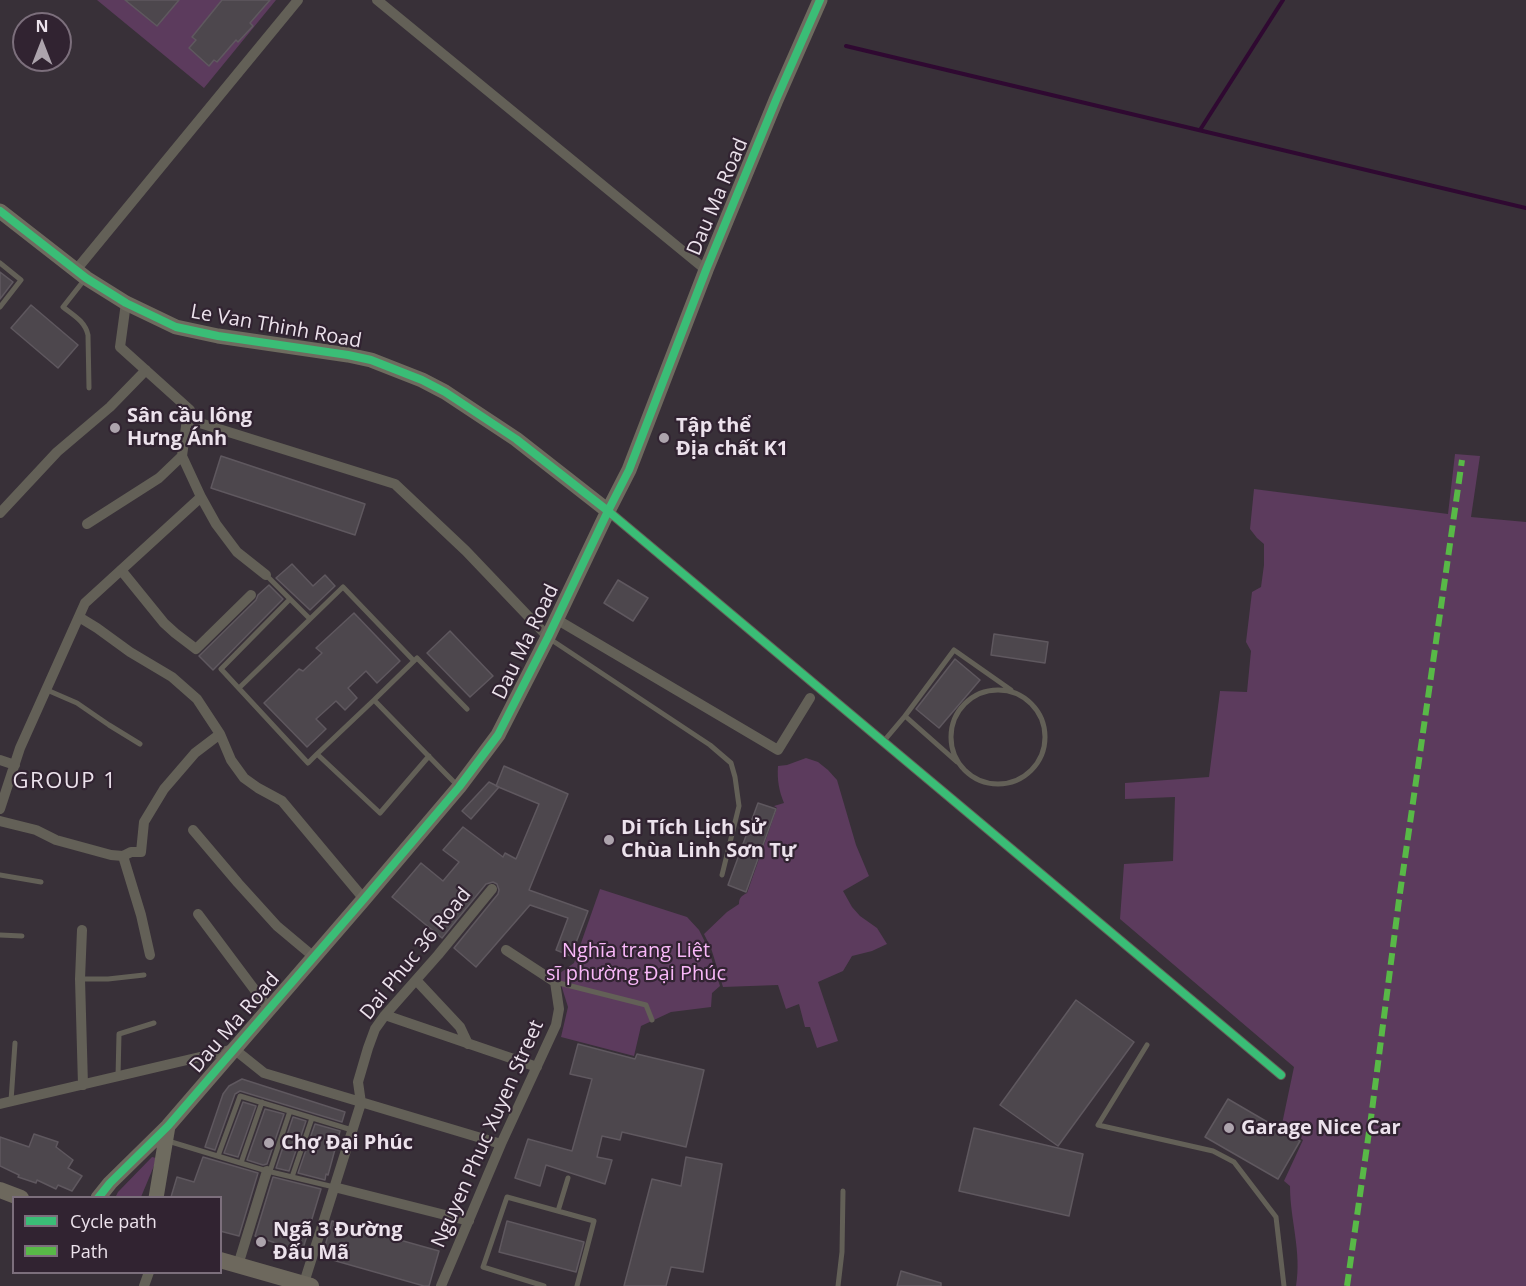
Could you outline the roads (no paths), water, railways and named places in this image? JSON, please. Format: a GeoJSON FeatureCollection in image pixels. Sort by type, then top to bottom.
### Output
{"type":"FeatureCollection","features":[{"type":"Feature","properties":{"kind":"main road"},"geometry":{"type":"LineString","coordinates":[[0,1190],[18,1196]]}},
{"type":"Feature","properties":{"kind":"main road"},"geometry":{"type":"LineString","coordinates":[[222,1261],[306,1285]]}},
{"type":"Feature","properties":{"kind":"street"},"geometry":{"type":"LineString","coordinates":[[81,274],[298,0]]}},
{"type":"Feature","properties":{"kind":"street"},"geometry":{"type":"LineString","coordinates":[[376,0],[706,270]]}},
{"type":"Feature","properties":{"kind":"street","name":"Dau Ma Road"},"geometry":{"type":"LineString","coordinates":[[99,1196],[110,1183],[167,1133],[234,1049],[459,787],[498,735],[629,470],[706,270],[820,0]]}},
{"type":"Feature","properties":{"kind":"street","name":"Le Van Thinh Road"},"geometry":{"type":"LineString","coordinates":[[0,211],[81,274],[126,303],[176,327],[218,336],[348,355],[370,360],[422,380],[445,392],[516,439],[608,511]]}},
{"type":"Feature","properties":{"kind":"street"},"geometry":{"type":"LineString","coordinates":[[126,303],[120,347],[190,410],[182,456],[216,524],[237,552],[266,575]]}},
{"type":"Feature","properties":{"kind":"street"},"geometry":{"type":"LineString","coordinates":[[0,513],[57,452],[110,407],[146,370]]}},
{"type":"Feature","properties":{"kind":"street"},"geometry":{"type":"LineString","coordinates":[[187,419],[395,484],[466,551],[548,637]]}},
{"type":"Feature","properties":{"kind":"street"},"geometry":{"type":"LineString","coordinates":[[87,524],[159,478],[182,456]]}},
{"type":"Feature","properties":{"kind":"street"},"geometry":{"type":"LineString","coordinates":[[0,809],[20,748],[85,603],[201,497]]}},
{"type":"Feature","properties":{"kind":"street"},"geometry":{"type":"LineString","coordinates":[[608,511],[1281,1075]]}},
{"type":"Feature","properties":{"kind":"street"},"geometry":{"type":"LineString","coordinates":[[122,570],[164,624],[196,649],[251,594]]}},
{"type":"Feature","properties":{"kind":"street"},"geometry":{"type":"LineString","coordinates":[[79,617],[172,677],[197,699],[220,734],[231,760],[244,778],[282,801],[364,899]]}},
{"type":"Feature","properties":{"kind":"street"},"geometry":{"type":"LineString","coordinates":[[556,619],[778,750],[810,698]]}},
{"type":"Feature","properties":{"kind":"street"},"geometry":{"type":"LineString","coordinates":[[0,821],[36,830],[57,840],[111,855],[123,856],[131,852],[141,852],[144,822],[164,789],[195,753],[220,734]]}},
{"type":"Feature","properties":{"kind":"street"},"geometry":{"type":"LineString","coordinates":[[0,760],[15,765]]}},
{"type":"Feature","properties":{"kind":"street"},"geometry":{"type":"LineString","coordinates":[[193,830],[277,926],[314,957]]}},
{"type":"Feature","properties":{"kind":"street"},"geometry":{"type":"LineString","coordinates":[[123,856],[141,915],[150,955]]}},
{"type":"Feature","properties":{"kind":"street","name":"Dai Phuc 36 Road"},"geometry":{"type":"LineString","coordinates":[[306,1285],[361,1103],[358,1082],[375,1029],[492,889]]}},
{"type":"Feature","properties":{"kind":"street"},"geometry":{"type":"LineString","coordinates":[[198,914],[269,1009]]}},
{"type":"Feature","properties":{"kind":"street"},"geometry":{"type":"LineString","coordinates":[[82,930],[80,979],[83,1085]]}},
{"type":"Feature","properties":{"kind":"street"},"geometry":{"type":"LineString","coordinates":[[506,950],[555,982]]}},
{"type":"Feature","properties":{"kind":"street"},"geometry":{"type":"LineString","coordinates":[[416,980],[460,1027],[468,1044]]}},
{"type":"Feature","properties":{"kind":"street","name":"Nguyen Phuc Xuyen Street"},"geometry":{"type":"LineString","coordinates":[[441,1286],[501,1144],[556,1025],[559,1009],[555,982]]}},
{"type":"Feature","properties":{"kind":"street"},"geometry":{"type":"LineString","coordinates":[[385,1015],[537,1068]]}},
{"type":"Feature","properties":{"kind":"street"},"geometry":{"type":"LineString","coordinates":[[5,1103],[234,1049],[264,1073],[501,1144]]}},
{"type":"Feature","properties":{"kind":"street"},"geometry":{"type":"LineString","coordinates":[[156,1196],[167,1133]]}},
{"type":"Feature","properties":{"kind":"street"},"geometry":{"type":"LineString","coordinates":[[238,1265],[268,1171]]}},
{"type":"Feature","properties":{"kind":"street"},"geometry":{"type":"LineString","coordinates":[[334,1188],[469,1221]]}},
{"type":"Feature","properties":{"kind":"lane"},"geometry":{"type":"LineString","coordinates":[[0,263],[21,280],[0,307]]}},
{"type":"Feature","properties":{"kind":"lane"},"geometry":{"type":"LineString","coordinates":[[81,274],[63,307],[83,322],[87,328],[89,388]]}},
{"type":"Feature","properties":{"kind":"lane"},"geometry":{"type":"LineString","coordinates":[[266,575],[310,619]]}},
{"type":"Feature","properties":{"kind":"lane"},"geometry":{"type":"LineString","coordinates":[[239,688],[343,587],[414,661]]}},
{"type":"Feature","properties":{"kind":"lane"},"geometry":{"type":"LineString","coordinates":[[290,599],[221,669],[308,762],[417,658],[467,709]]}},
{"type":"Feature","properties":{"kind":"lane"},"geometry":{"type":"LineString","coordinates":[[548,637],[710,745],[730,763],[735,777],[739,806],[722,875]]}},
{"type":"Feature","properties":{"kind":"lane"},"geometry":{"type":"LineString","coordinates":[[883,742],[954,650],[1028,700],[1037,710],[1044,727],[1045,746],[1037,764],[1018,780],[999,784],[980,781],[969,775],[905,716]]}},
{"type":"Feature","properties":{"kind":"lane"},"geometry":{"type":"LineString","coordinates":[[46,690],[77,703],[140,744]]}},
{"type":"Feature","properties":{"kind":"lane"},"geometry":{"type":"LineString","coordinates":[[960,766],[953,751],[951,735],[954,719],[963,705],[984,692],[1001,690],[1017,694]]}},
{"type":"Feature","properties":{"kind":"lane"},"geometry":{"type":"LineString","coordinates":[[374,700],[459,787]]}},
{"type":"Feature","properties":{"kind":"lane"},"geometry":{"type":"LineString","coordinates":[[317,754],[380,813],[429,756]]}},
{"type":"Feature","properties":{"kind":"lane"},"geometry":{"type":"LineString","coordinates":[[0,876],[40,882]]}},
{"type":"Feature","properties":{"kind":"lane"},"geometry":{"type":"LineString","coordinates":[[0,935],[22,936]]}},
{"type":"Feature","properties":{"kind":"lane"},"geometry":{"type":"LineString","coordinates":[[80,979],[144,975]]}},
{"type":"Feature","properties":{"kind":"lane"},"geometry":{"type":"LineString","coordinates":[[555,982],[646,1005],[652,1020]]}},
{"type":"Feature","properties":{"kind":"lane"},"geometry":{"type":"LineString","coordinates":[[118,1077],[119,1034],[154,1023]]}},
{"type":"Feature","properties":{"kind":"lane"},"geometry":{"type":"LineString","coordinates":[[5,1103],[15,1043]]}},
{"type":"Feature","properties":{"kind":"lane"},"geometry":{"type":"LineString","coordinates":[[1147,1045],[1098,1125],[1214,1152],[1234,1162],[1276,1217],[1284,1286]]}},
{"type":"Feature","properties":{"kind":"lane"},"geometry":{"type":"LineString","coordinates":[[218,1156],[240,1096],[352,1130]]}},
{"type":"Feature","properties":{"kind":"lane"},"geometry":{"type":"LineString","coordinates":[[241,1163],[262,1102]]}},
{"type":"Feature","properties":{"kind":"lane"},"geometry":{"type":"LineString","coordinates":[[268,1171],[290,1110]]}},
{"type":"Feature","properties":{"kind":"lane"},"geometry":{"type":"LineString","coordinates":[[292,1177],[312,1118]]}},
{"type":"Feature","properties":{"kind":"lane"},"geometry":{"type":"LineString","coordinates":[[167,1133],[218,1156],[334,1188]]}},
{"type":"Feature","properties":{"kind":"lane"},"geometry":{"type":"LineString","coordinates":[[558,1211],[568,1178]]}},
{"type":"Feature","properties":{"kind":"lane"},"geometry":{"type":"LineString","coordinates":[[838,1286],[842,1252],[843,1191]]}},
{"type":"Feature","properties":{"kind":"lane"},"geometry":{"type":"LineString","coordinates":[[544,1286],[526,1283],[483,1267],[507,1197],[594,1221],[578,1286]]}},
{"type":"Feature","properties":{"kind":"waterway"},"geometry":{"type":"LineString","coordinates":[[1200,130],[1283,0]]}},
{"type":"Feature","properties":{"kind":"waterway"},"geometry":{"type":"LineString","coordinates":[[846,46],[1526,208]]}},
{"type":"Feature","properties":{"kind":"place","name":"Sân cầu lông Hưng Ánh"},"geometry":{"type":"Point","coordinates":[115,428]}},
{"type":"Feature","properties":{"kind":"place","name":"Tập thể Địa chất K1"},"geometry":{"type":"Point","coordinates":[664,438]}},
{"type":"Feature","properties":{"kind":"place","name":"Di Tích Lịch Sử Chùa Linh Sơn Tự"},"geometry":{"type":"Point","coordinates":[609,840]}},
{"type":"Feature","properties":{"kind":"place","name":"Garage Nice Car"},"geometry":{"type":"Point","coordinates":[1229,1128]}},
{"type":"Feature","properties":{"kind":"place","name":"Chợ Đại Phúc"},"geometry":{"type":"Point","coordinates":[269,1143]}},
{"type":"Feature","properties":{"kind":"place","name":"Ngã 3 Đường Đấu Mã"},"geometry":{"type":"Point","coordinates":[261,1242]}},
{"type":"Feature","properties":{"kind":"district","name":"GROUP 1"},"geometry":{"type":"Point","coordinates":[65,782]}},
{"type":"Feature","properties":{"kind":"park label","name":"Nghĩa trang Liệt sĩ phường Đại Phúc"},"geometry":{"type":"Point","coordinates":[636,962]}}]}
